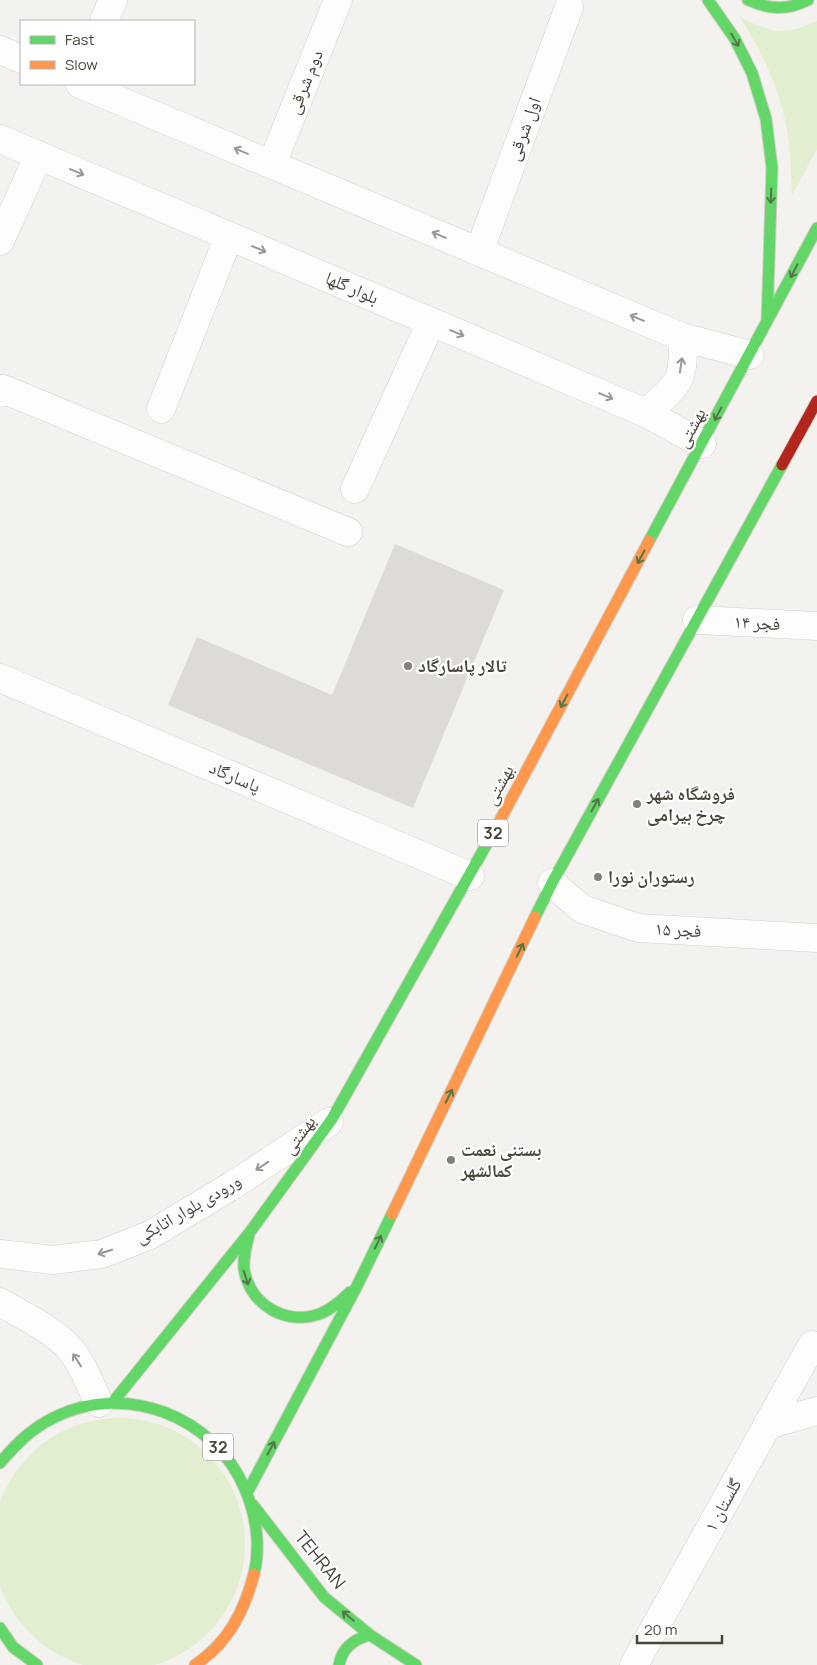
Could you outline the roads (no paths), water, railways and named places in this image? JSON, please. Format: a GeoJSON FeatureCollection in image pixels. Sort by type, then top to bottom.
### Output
{"type":"FeatureCollection","features":[{"type":"Feature","properties":{"kind":"main road"},"geometry":{"type":"LineString","coordinates":[[708,0],[735,39],[752,73],[766,119],[772,168],[767,321]]}},
{"type":"Feature","properties":{"kind":"main road"},"geometry":{"type":"LineString","coordinates":[[748,0],[766,8],[782,10],[800,5],[808,0]]}},
{"type":"Feature","properties":{"kind":"main road","name":"بهشتی"},"geometry":{"type":"LineString","coordinates":[[106,1403],[250,1232],[332,1119],[470,876],[817,228]]}},
{"type":"Feature","properties":{"kind":"main road"},"geometry":{"type":"LineString","coordinates":[[248,1491],[357,1286],[552,883],[817,401]]}},
{"type":"Feature","properties":{"kind":"main road"},"geometry":{"type":"LineString","coordinates":[[250,1232],[244,1248],[243,1267],[248,1284],[258,1300],[272,1311],[286,1316],[302,1318],[317,1315],[331,1308],[357,1286]]}},
{"type":"Feature","properties":{"kind":"main road","name":"32"},"geometry":{"type":"LineString","coordinates":[[0,1463],[9,1450],[35,1427],[65,1412],[106,1403],[155,1408],[194,1426],[226,1454],[248,1491],[253,1505],[258,1540],[256,1574],[245,1607],[226,1637],[195,1665]]}},
{"type":"Feature","properties":{"kind":"main road","name":"TEHRAN"},"geometry":{"type":"LineString","coordinates":[[253,1505],[324,1597],[370,1635],[416,1665]]}},
{"type":"Feature","properties":{"kind":"main road"},"geometry":{"type":"LineString","coordinates":[[0,1628],[14,1647],[37,1665]]}},
{"type":"Feature","properties":{"kind":"main road"},"geometry":{"type":"LineString","coordinates":[[338,1665],[342,1653],[347,1646],[361,1636],[370,1635]]}},
{"type":"Feature","properties":{"kind":"street"},"geometry":{"type":"LineString","coordinates":[[104,20],[113,0]]}},
{"type":"Feature","properties":{"kind":"street","name":"دوم شرقی"},"geometry":{"type":"LineString","coordinates":[[272,164],[338,0]]}},
{"type":"Feature","properties":{"kind":"street","name":"اول شرقی"},"geometry":{"type":"LineString","coordinates":[[479,252],[569,6]]}},
{"type":"Feature","properties":{"kind":"street"},"geometry":{"type":"LineString","coordinates":[[0,50],[20,59]]}},
{"type":"Feature","properties":{"kind":"street"},"geometry":{"type":"LineString","coordinates":[[82,85],[682,337],[750,355]]}},
{"type":"Feature","properties":{"kind":"street","name":"بلوار گلها"},"geometry":{"type":"LineString","coordinates":[[0,139],[646,413],[702,444]]}},
{"type":"Feature","properties":{"kind":"street"},"geometry":{"type":"LineString","coordinates":[[0,241],[39,155]]}},
{"type":"Feature","properties":{"kind":"street"},"geometry":{"type":"LineString","coordinates":[[161,409],[230,236]]}},
{"type":"Feature","properties":{"kind":"street"},"geometry":{"type":"LineString","coordinates":[[356,489],[431,322]]}},
{"type":"Feature","properties":{"kind":"street"},"geometry":{"type":"LineString","coordinates":[[646,413],[665,396],[679,378],[683,358],[682,337]]}},
{"type":"Feature","properties":{"kind":"street"},"geometry":{"type":"LineString","coordinates":[[0,393],[3,389],[348,532]]}},
{"type":"Feature","properties":{"kind":"street","name":"فجر ۱۴"},"geometry":{"type":"LineString","coordinates":[[697,620],[817,626]]}},
{"type":"Feature","properties":{"kind":"street","name":"پاسارگاد"},"geometry":{"type":"LineString","coordinates":[[0,678],[470,876]]}},
{"type":"Feature","properties":{"kind":"street","name":"فجر ۱۵"},"geometry":{"type":"LineString","coordinates":[[552,883],[582,909],[638,928],[817,938]]}},
{"type":"Feature","properties":{"kind":"street","name":"ورودی بلوار اتابکی"},"geometry":{"type":"LineString","coordinates":[[0,1254],[53,1260],[102,1254],[150,1235],[233,1185],[332,1119]]}},
{"type":"Feature","properties":{"kind":"street"},"geometry":{"type":"LineString","coordinates":[[0,1302],[53,1334],[70,1349],[106,1403]]}},
{"type":"Feature","properties":{"kind":"street","name":"گلستان ۱"},"geometry":{"type":"LineString","coordinates":[[634,1665],[812,1345]]}},
{"type":"Feature","properties":{"kind":"street"},"geometry":{"type":"LineString","coordinates":[[767,1425],[817,1411]]}},
{"type":"Feature","properties":{"kind":"place","name":"تالار پاسارگاد"},"geometry":{"type":"Point","coordinates":[408,666]}},
{"type":"Feature","properties":{"kind":"place","name":"فروشگاه شهر چرخ بیرامی"},"geometry":{"type":"Point","coordinates":[637,804]}},
{"type":"Feature","properties":{"kind":"place","name":"رستوران نورا"},"geometry":{"type":"Point","coordinates":[598,877]}},
{"type":"Feature","properties":{"kind":"place","name":"بستنی نعمت کمالشهر"},"geometry":{"type":"Point","coordinates":[451,1160]}}]}
